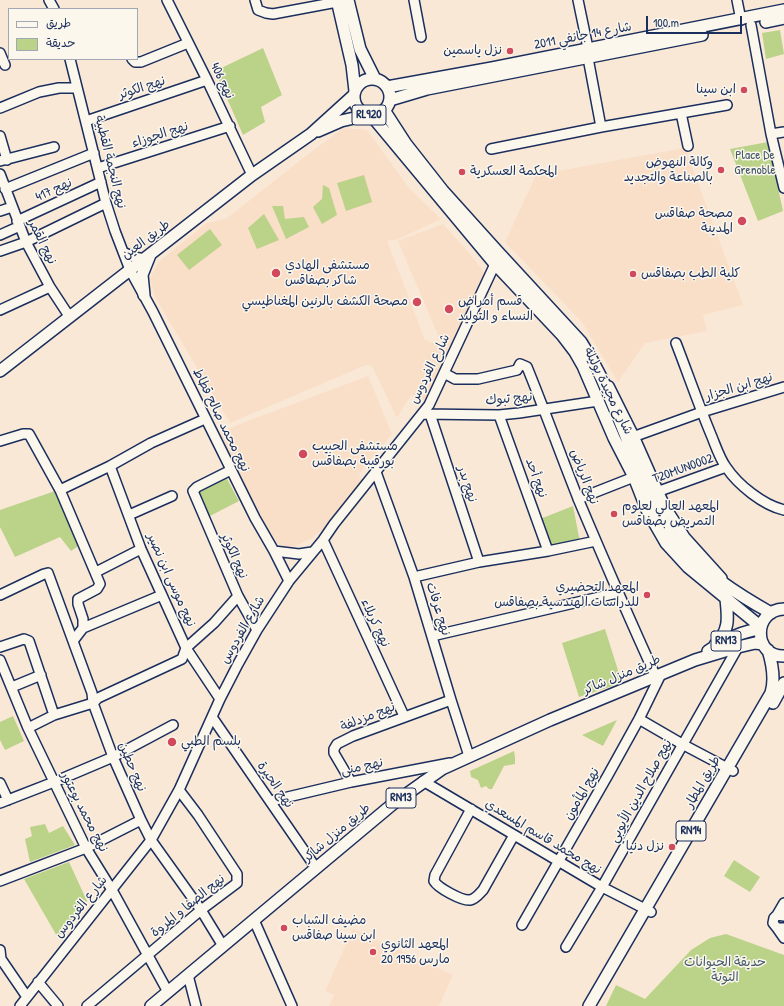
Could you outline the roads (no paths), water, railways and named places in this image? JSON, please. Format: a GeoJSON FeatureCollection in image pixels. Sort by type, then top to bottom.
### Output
{"type":"FeatureCollection","features":[{"type":"Feature","properties":{"kind":"main road"},"geometry":{"type":"LineString","coordinates":[[340,0],[360,49],[375,79]]}},
{"type":"Feature","properties":{"kind":"main road"},"geometry":{"type":"LineString","coordinates":[[340,0],[352,65],[354,93]]}},
{"type":"Feature","properties":{"kind":"main road","name":"شارع 14 جانفي 2011"},"geometry":{"type":"LineString","coordinates":[[390,100],[427,89],[588,53],[746,21],[784,10]]}},
{"type":"Feature","properties":{"kind":"main road","name":"شارع 14 جانفي 2011"},"geometry":{"type":"LineString","coordinates":[[746,21],[784,18]]}},
{"type":"Feature","properties":{"kind":"main road","name":"شارع 14 جانفي 2011"},"geometry":{"type":"LineString","coordinates":[[387,86],[588,53]]}},
{"type":"Feature","properties":{"kind":"main road","name":"RL920"},"geometry":{"type":"LineString","coordinates":[[370,79],[375,79],[387,86],[390,100],[384,110],[376,115],[369,115],[357,108],[354,93],[360,83],[370,79]]}},
{"type":"Feature","properties":{"kind":"main road","name":"طريق العين"},"geometry":{"type":"LineString","coordinates":[[0,371],[252,175],[311,134],[354,93]]}},
{"type":"Feature","properties":{"kind":"main road","name":"شارع مجيدة بوليلة"},"geometry":{"type":"LineString","coordinates":[[384,110],[406,144],[443,191],[581,342],[592,360],[631,437],[654,493],[662,519],[677,541],[713,575],[747,600],[771,613]]}},
{"type":"Feature","properties":{"kind":"main road","name":"طريق العين"},"geometry":{"type":"LineString","coordinates":[[311,134],[341,121],[369,115]]}},
{"type":"Feature","properties":{"kind":"main road","name":"شارع مجيدة بوليلة"},"geometry":{"type":"LineString","coordinates":[[369,115],[494,267],[562,335],[575,352],[583,366],[634,477],[647,510],[666,543],[688,567],[760,628]]}},
{"type":"Feature","properties":{"kind":"main road"},"geometry":{"type":"LineString","coordinates":[[144,295],[142,275],[147,257]]}},
{"type":"Feature","properties":{"kind":"main road"},"geometry":{"type":"LineString","coordinates":[[711,649],[726,631],[728,617],[726,599]]}},
{"type":"Feature","properties":{"kind":"main road"},"geometry":{"type":"LineString","coordinates":[[760,628],[766,617],[771,613],[784,609]]}},
{"type":"Feature","properties":{"kind":"main road","name":"طريق منزل شاكر"},"geometry":{"type":"LineString","coordinates":[[695,660],[711,649],[742,633],[760,628]]}},
{"type":"Feature","properties":{"kind":"main road","name":"طريق المطار"},"geometry":{"type":"LineString","coordinates":[[731,769],[771,693],[773,683],[772,668],[760,637],[760,628]]}},
{"type":"Feature","properties":{"kind":"main road","name":"طريق منزل شاكر"},"geometry":{"type":"LineString","coordinates":[[151,1006],[394,803],[442,769],[550,720],[695,660],[738,646],[755,643],[765,647]]}},
{"type":"Feature","properties":{"kind":"main road"},"geometry":{"type":"LineString","coordinates":[[765,647],[774,654],[784,656]]}},
{"type":"Feature","properties":{"kind":"main road","name":"طريق المطار"},"geometry":{"type":"LineString","coordinates":[[589,1006],[648,910],[731,769],[784,684]]}},
{"type":"Feature","properties":{"kind":"main road","name":"طريق المطار"},"geometry":{"type":"LineString","coordinates":[[596,1006],[648,910]]}},
{"type":"Feature","properties":{"kind":"street","name":"نهج 406"},"geometry":{"type":"LineString","coordinates":[[167,0],[208,80],[252,175]]}},
{"type":"Feature","properties":{"kind":"street"},"geometry":{"type":"LineString","coordinates":[[255,0],[258,10],[266,13],[281,13],[305,4],[340,0]]}},
{"type":"Feature","properties":{"kind":"street"},"geometry":{"type":"LineString","coordinates":[[414,0],[421,37]]}},
{"type":"Feature","properties":{"kind":"street"},"geometry":{"type":"LineString","coordinates":[[578,0],[601,127]]}},
{"type":"Feature","properties":{"kind":"street"},"geometry":{"type":"LineString","coordinates":[[737,0],[746,21]]}},
{"type":"Feature","properties":{"kind":"street"},"geometry":{"type":"LineString","coordinates":[[744,0],[746,21],[784,188]]}},
{"type":"Feature","properties":{"kind":"street"},"geometry":{"type":"LineString","coordinates":[[133,60],[135,62],[141,62],[188,43]]}},
{"type":"Feature","properties":{"kind":"street"},"geometry":{"type":"LineString","coordinates":[[0,53],[5,65]]}},
{"type":"Feature","properties":{"kind":"street","name":"نهج النجمة القطبية"},"geometry":{"type":"LineString","coordinates":[[70,60],[106,203],[130,270]]}},
{"type":"Feature","properties":{"kind":"street","name":"نهج الكوثر"},"geometry":{"type":"LineString","coordinates":[[86,121],[208,80]]}},
{"type":"Feature","properties":{"kind":"street"},"geometry":{"type":"LineString","coordinates":[[0,108],[39,92],[59,88],[77,88]]}},
{"type":"Feature","properties":{"kind":"street"},"geometry":{"type":"LineString","coordinates":[[491,149],[601,127],[728,105]]}},
{"type":"Feature","properties":{"kind":"street"},"geometry":{"type":"LineString","coordinates":[[681,114],[688,146]]}},
{"type":"Feature","properties":{"kind":"street","name":"نهج الجوزاء"},"geometry":{"type":"LineString","coordinates":[[98,168],[230,126]]}},
{"type":"Feature","properties":{"kind":"street"},"geometry":{"type":"LineString","coordinates":[[771,134],[784,132]]}},
{"type":"Feature","properties":{"kind":"street"},"geometry":{"type":"LineString","coordinates":[[0,136],[4,160],[54,147]]}},
{"type":"Feature","properties":{"kind":"street"},"geometry":{"type":"LineString","coordinates":[[2,182],[48,172],[94,153]]}},
{"type":"Feature","properties":{"kind":"street","name":"نهج القمر"},"geometry":{"type":"LineString","coordinates":[[2,182],[26,242],[50,287],[69,316]]}},
{"type":"Feature","properties":{"kind":"street","name":"نهج 417"},"geometry":{"type":"LineString","coordinates":[[0,235],[18,224],[101,182]]}},
{"type":"Feature","properties":{"kind":"street"},"geometry":{"type":"LineString","coordinates":[[0,251],[26,242],[106,203]]}},
{"type":"Feature","properties":{"kind":"street"},"geometry":{"type":"LineString","coordinates":[[0,211],[12,207]]}},
{"type":"Feature","properties":{"kind":"street"},"geometry":{"type":"LineString","coordinates":[[123,252],[134,257],[147,257]]}},
{"type":"Feature","properties":{"kind":"street","name":"شارع الفردوس"},"geometry":{"type":"LineString","coordinates":[[20,1006],[150,840],[179,790],[220,699],[238,664],[257,630],[289,581],[376,472],[426,414],[428,405],[494,267]]}},
{"type":"Feature","properties":{"kind":"street","name":"نهج محمد صالح قطاط"},"geometry":{"type":"LineString","coordinates":[[130,270],[144,295],[255,518],[289,581]]}},
{"type":"Feature","properties":{"kind":"street"},"geometry":{"type":"LineString","coordinates":[[0,310],[50,287]]}},
{"type":"Feature","properties":{"kind":"street","name":"نهج ابن الجزار"},"geometry":{"type":"LineString","coordinates":[[676,343],[702,412]]}},
{"type":"Feature","properties":{"kind":"street","name":"نهج الرياض"},"geometry":{"type":"LineString","coordinates":[[444,373],[455,379],[478,379],[516,370],[520,364],[527,367],[578,499],[617,593],[659,675]]}},
{"type":"Feature","properties":{"kind":"street","name":"نهج ابن الجزار"},"geometry":{"type":"LineString","coordinates":[[631,437],[702,412],[784,387]]}},
{"type":"Feature","properties":{"kind":"street","name":"نهج تبوك"},"geometry":{"type":"LineString","coordinates":[[426,414],[499,415],[598,401]]}},
{"type":"Feature","properties":{"kind":"street"},"geometry":{"type":"LineString","coordinates":[[702,412],[726,467],[744,487],[755,496],[764,502],[784,510]]}},
{"type":"Feature","properties":{"kind":"street","name":"نهج بدر"},"geometry":{"type":"LineString","coordinates":[[426,414],[479,562]]}},
{"type":"Feature","properties":{"kind":"street","name":"نهج أحد"},"geometry":{"type":"LineString","coordinates":[[499,415],[548,551]]}},
{"type":"Feature","properties":{"kind":"street"},"geometry":{"type":"LineString","coordinates":[[60,490],[110,466],[151,443],[205,419]]}},
{"type":"Feature","properties":{"kind":"street"},"geometry":{"type":"LineString","coordinates":[[0,441],[23,434],[29,434],[60,490],[100,584],[97,589],[78,599],[78,604],[83,619],[83,628]]}},
{"type":"Feature","properties":{"kind":"street","name":"نهج موسى ابن نصير"},"geometry":{"type":"LineString","coordinates":[[110,466],[141,549],[186,648],[220,699]]}},
{"type":"Feature","properties":{"kind":"street","name":"T20MUN0002"},"geometry":{"type":"LineString","coordinates":[[654,493],[726,467]]}},
{"type":"Feature","properties":{"kind":"street","name":"نهج الكوثر"},"geometry":{"type":"LineString","coordinates":[[231,470],[193,490],[238,596],[257,630]]}},
{"type":"Feature","properties":{"kind":"street","name":"نهج عرفات"},"geometry":{"type":"LineString","coordinates":[[376,472],[414,577],[469,756]]}},
{"type":"Feature","properties":{"kind":"street"},"geometry":{"type":"LineString","coordinates":[[578,499],[634,477]]}},
{"type":"Feature","properties":{"kind":"street"},"geometry":{"type":"LineString","coordinates":[[129,515],[172,496]]}},
{"type":"Feature","properties":{"kind":"street","name":"نهج كربلاء"},"geometry":{"type":"LineString","coordinates":[[323,540],[404,716]]}},
{"type":"Feature","properties":{"kind":"street"},"geometry":{"type":"LineString","coordinates":[[414,577],[479,562],[548,551],[596,541]]}},
{"type":"Feature","properties":{"kind":"street"},"geometry":{"type":"LineString","coordinates":[[96,572],[141,549]]}},
{"type":"Feature","properties":{"kind":"street"},"geometry":{"type":"LineString","coordinates":[[274,551],[299,554],[312,552]]}},
{"type":"Feature","properties":{"kind":"street","name":"نهج حطين"},"geometry":{"type":"LineString","coordinates":[[0,595],[48,573],[113,757],[140,820],[150,840],[201,910],[223,946]]}},
{"type":"Feature","properties":{"kind":"street"},"geometry":{"type":"LineString","coordinates":[[432,636],[617,593]]}},
{"type":"Feature","properties":{"kind":"street"},"geometry":{"type":"LineString","coordinates":[[73,641],[83,628],[162,595]]}},
{"type":"Feature","properties":{"kind":"street"},"geometry":{"type":"LineString","coordinates":[[28,728],[54,715],[93,703],[98,698],[182,659],[186,648],[214,623],[238,596]]}},
{"type":"Feature","properties":{"kind":"street"},"geometry":{"type":"LineString","coordinates":[[0,647],[24,639],[30,641],[54,715]]}},
{"type":"Feature","properties":{"kind":"street","name":"نهج صلاح الدين الأيوبي"},"geometry":{"type":"LineString","coordinates":[[566,947],[602,887],[738,646]]}},
{"type":"Feature","properties":{"kind":"street","name":"نهج محمد بوعتور"},"geometry":{"type":"LineString","coordinates":[[0,660],[28,728],[86,848],[112,890],[168,992]]}},
{"type":"Feature","properties":{"kind":"street"},"geometry":{"type":"LineString","coordinates":[[12,687],[41,675]]}},
{"type":"Feature","properties":{"kind":"street","name":"نهج المأمون"},"geometry":{"type":"LineString","coordinates":[[522,925],[639,719],[659,675]]}},
{"type":"Feature","properties":{"kind":"street","name":"نهج مزدلفة"},"geometry":{"type":"LineString","coordinates":[[351,782],[334,753],[334,749],[337,744],[353,736],[404,716],[451,700]]}},
{"type":"Feature","properties":{"kind":"street","name":"نهج الحيرة"},"geometry":{"type":"LineString","coordinates":[[212,717],[316,868]]}},
{"type":"Feature","properties":{"kind":"street"},"geometry":{"type":"LineString","coordinates":[[639,719],[682,744],[731,769]]}},
{"type":"Feature","properties":{"kind":"street"},"geometry":{"type":"LineString","coordinates":[[0,784],[4,801],[113,757],[173,724]]}},
{"type":"Feature","properties":{"kind":"street","name":"نهج منى"},"geometry":{"type":"LineString","coordinates":[[271,801],[351,782],[459,761]]}},
{"type":"Feature","properties":{"kind":"street","name":"نهج محمد قاسم المسعدي"},"geometry":{"type":"LineString","coordinates":[[423,781],[602,887],[648,910]]}},
{"type":"Feature","properties":{"kind":"street","name":"نهج الصفا و المروة"},"geometry":{"type":"LineString","coordinates":[[87,1006],[201,910],[237,882],[237,874],[198,815],[179,790]]}},
{"type":"Feature","properties":{"kind":"street"},"geometry":{"type":"LineString","coordinates":[[471,809],[435,875],[434,881],[441,888],[465,899],[472,899],[478,895],[483,890],[514,835]]}},
{"type":"Feature","properties":{"kind":"street"},"geometry":{"type":"LineString","coordinates":[[0,881],[86,848],[140,820]]}},
{"type":"Feature","properties":{"kind":"street"},"geometry":{"type":"LineString","coordinates":[[784,903],[781,915],[773,921],[774,925],[781,928],[784,938]]}},
{"type":"Feature","properties":{"kind":"street"},"geometry":{"type":"LineString","coordinates":[[254,920],[289,1005]]}},
{"type":"Feature","properties":{"kind":"street"},"geometry":{"type":"LineString","coordinates":[[0,950],[1,959],[27,996]]}},
{"type":"Feature","properties":{"kind":"street"},"geometry":{"type":"LineString","coordinates":[[188,975],[196,1006]]}},
{"type":"Feature","properties":{"kind":"street"},"geometry":{"type":"LineString","coordinates":[[38,982],[58,1006]]}},
{"type":"Feature","properties":{"kind":"place","name":"نزل ياسمين"},"geometry":{"type":"Point","coordinates":[510,51]}},
{"type":"Feature","properties":{"kind":"place","name":"ابن سينا"},"geometry":{"type":"Point","coordinates":[744,90]}},
{"type":"Feature","properties":{"kind":"place","name":"وكالة النهوض بالصناعة والتجديد"},"geometry":{"type":"Point","coordinates":[721,170]}},
{"type":"Feature","properties":{"kind":"place","name":"المحكمة العسكرية"},"geometry":{"type":"Point","coordinates":[462,172]}},
{"type":"Feature","properties":{"kind":"place","name":"مصحة صفاقس المدينة"},"geometry":{"type":"Point","coordinates":[742,221]}},
{"type":"Feature","properties":{"kind":"place","name":"مستشفى الهادي شاكر بصفاقس"},"geometry":{"type":"Point","coordinates":[276,273]}},
{"type":"Feature","properties":{"kind":"place","name":"كلية الطب بصفاقس"},"geometry":{"type":"Point","coordinates":[633,274]}},
{"type":"Feature","properties":{"kind":"place","name":"مصحة الكشف بالرنين المغناطيسي"},"geometry":{"type":"Point","coordinates":[417,302]}},
{"type":"Feature","properties":{"kind":"place","name":"قسم أمراض النساء و التوليد"},"geometry":{"type":"Point","coordinates":[449,309]}},
{"type":"Feature","properties":{"kind":"place","name":"مستشفى الحبيب بورقيبة بصفاقس"},"geometry":{"type":"Point","coordinates":[303,454]}},
{"type":"Feature","properties":{"kind":"place","name":"المعهد العالي لعلوم التمريض بصفاقس"},"geometry":{"type":"Point","coordinates":[614,514]}},
{"type":"Feature","properties":{"kind":"place","name":"المعهد التحضيري للدراسات الهندسية بصفاقس"},"geometry":{"type":"Point","coordinates":[647,595]}},
{"type":"Feature","properties":{"kind":"place","name":"بلسم الطبي"},"geometry":{"type":"Point","coordinates":[172,742]}},
{"type":"Feature","properties":{"kind":"place","name":"نزل دنيا"},"geometry":{"type":"Point","coordinates":[672,847]}},
{"type":"Feature","properties":{"kind":"place","name":"مضيف الشباب ابن سينا صفاقس"},"geometry":{"type":"Point","coordinates":[284,928]}},
{"type":"Feature","properties":{"kind":"place","name":"المعهد الثانوي 20 مارس 1956"},"geometry":{"type":"Point","coordinates":[373,952]}},
{"type":"Feature","properties":{"kind":"park label","name":"Place De Grenoble"},"geometry":{"type":"Point","coordinates":[755,164]}},
{"type":"Feature","properties":{"kind":"park label","name":"حديقة الحيوانات التوتة"},"geometry":{"type":"Point","coordinates":[725,970]}}]}
